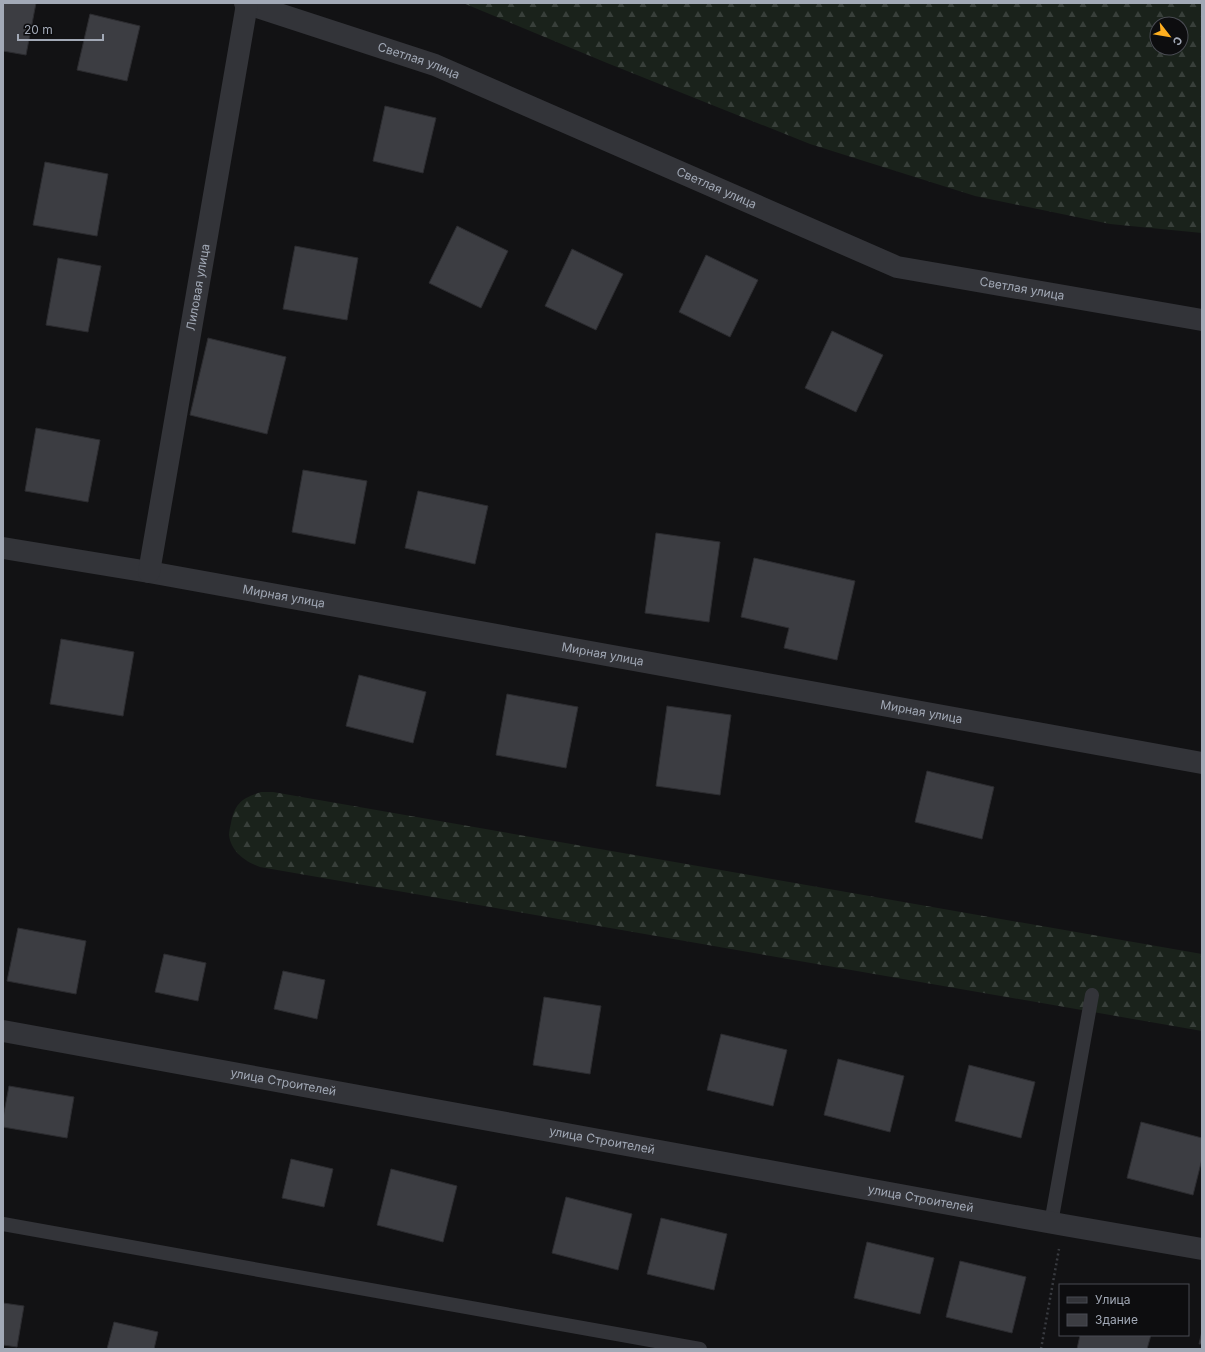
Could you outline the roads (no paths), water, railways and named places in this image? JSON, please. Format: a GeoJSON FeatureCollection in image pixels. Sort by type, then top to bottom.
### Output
{"type":"FeatureCollection","features":[{"type":"Feature","properties":{"kind":"street","name":"Светлая улица"},"geometry":{"type":"LineString","coordinates":[[246,3],[435,65],[897,267],[1202,320]]}},
{"type":"Feature","properties":{"kind":"street","name":"Лиловая улица"},"geometry":{"type":"LineString","coordinates":[[149,572],[246,3]]}},
{"type":"Feature","properties":{"kind":"street","name":"Мирная улица"},"geometry":{"type":"LineString","coordinates":[[3,548],[149,572],[1202,763]]}},
{"type":"Feature","properties":{"kind":"street","name":"улица Строителей"},"geometry":{"type":"LineString","coordinates":[[3,1031],[1202,1249]]}},
{"type":"Feature","properties":{"kind":"lane"},"geometry":{"type":"LineString","coordinates":[[1058,1224],[1092,995]]}},
{"type":"Feature","properties":{"kind":"lane"},"geometry":{"type":"LineString","coordinates":[[3,1224],[700,1349]]}}]}
